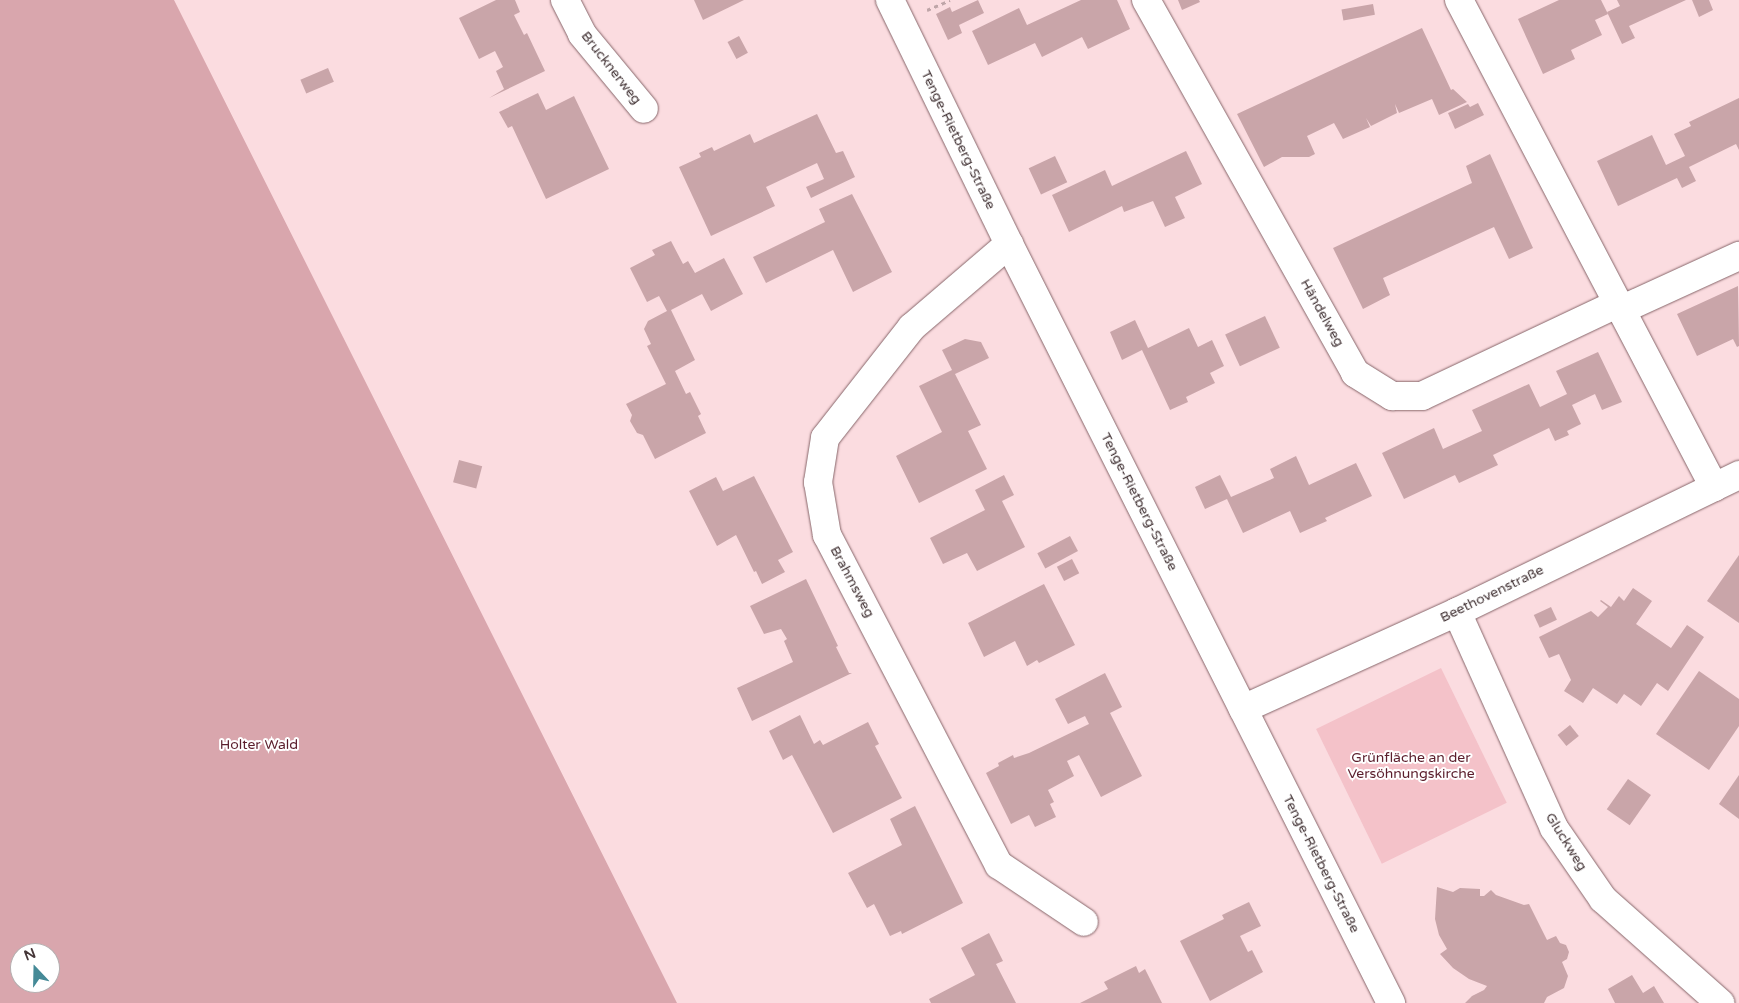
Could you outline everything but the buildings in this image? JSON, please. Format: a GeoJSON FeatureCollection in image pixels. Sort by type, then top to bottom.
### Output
{"type":"FeatureCollection","features":[{"type":"Feature","properties":{"kind":"street","name":"Brucknerweg"},"geometry":{"type":"LineString","coordinates":[[565,0],[582,34],[644,109]]}},
{"type":"Feature","properties":{"kind":"street","name":"Tenge-Rietberg-Straße"},"geometry":{"type":"LineString","coordinates":[[890,0],[1009,244],[1391,1003]]}},
{"type":"Feature","properties":{"kind":"street","name":"Händelweg"},"geometry":{"type":"LineString","coordinates":[[1146,0],[1355,372],[1392,396],[1422,396],[1621,306],[1739,256]]}},
{"type":"Feature","properties":{"kind":"street"},"geometry":{"type":"LineString","coordinates":[[1459,0],[1621,306],[1714,487]]}},
{"type":"Feature","properties":{"kind":"street","name":"Brahmsweg"},"geometry":{"type":"LineString","coordinates":[[1009,244],[912,327],[825,438],[818,482],[827,535],[999,864],[1084,922]]}},
{"type":"Feature","properties":{"kind":"street","name":"Beethovenstraße"},"geometry":{"type":"LineString","coordinates":[[1244,710],[1457,612],[1739,475]]}},
{"type":"Feature","properties":{"kind":"street","name":"Gluckweg"},"geometry":{"type":"LineString","coordinates":[[1457,612],[1554,828],[1604,899],[1720,1003]]}},
{"type":"Feature","properties":{"kind":"green space","name":"Holter Wald"},"geometry":{"type":"Polygon","coordinates":[[[0,0],[174,0],[677,1003],[0,1003],[0,0]]]}},
{"type":"Feature","properties":{"kind":"green space","name":"Grünfläche an der Versöhnungskirche"},"geometry":{"type":"Polygon","coordinates":[[[1441,668],[1507,803],[1382,864],[1316,729],[1441,668]]]}}]}
